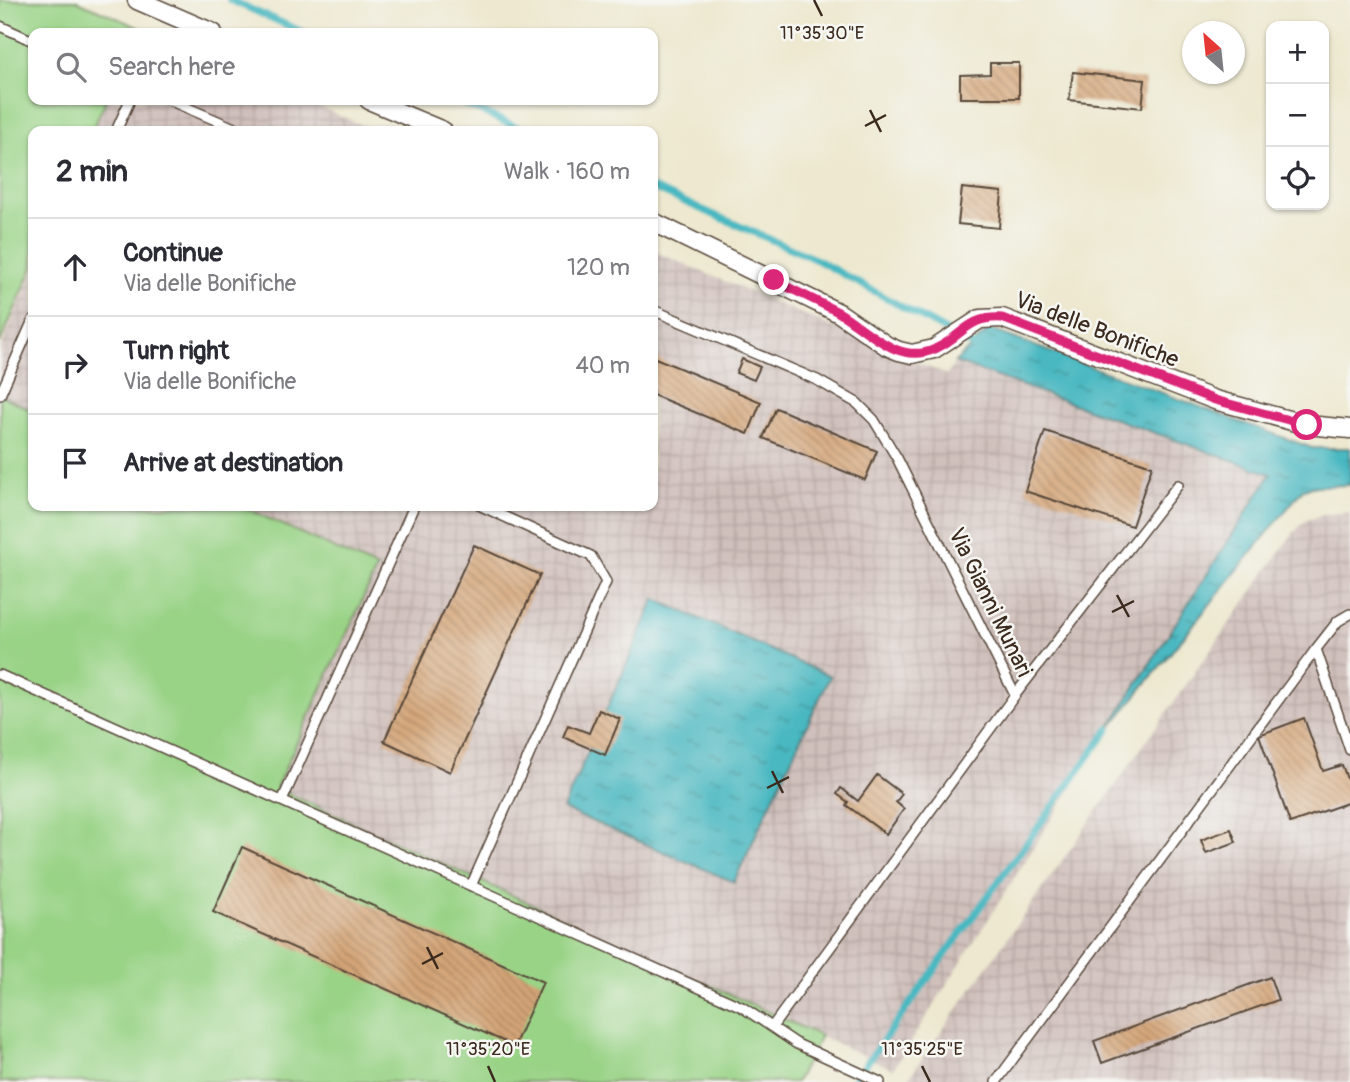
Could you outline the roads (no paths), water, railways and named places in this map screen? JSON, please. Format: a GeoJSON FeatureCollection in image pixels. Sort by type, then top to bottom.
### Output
{"type":"FeatureCollection","features":[{"type":"Feature","properties":{"kind":"street"},"geometry":{"type":"LineString","coordinates":[[137,0],[201,28]]}},
{"type":"Feature","properties":{"kind":"street"},"geometry":{"type":"LineString","coordinates":[[381,105],[431,126]]}},
{"type":"Feature","properties":{"kind":"street","name":"Via delle Bonifiche"},"geometry":{"type":"LineString","coordinates":[[658,224],[839,313],[887,346],[900,351],[912,354],[934,349],[980,318],[1002,318],[1215,400],[1307,425],[1350,429]]}},
{"type":"Feature","properties":{"kind":"lane"},"geometry":{"type":"LineString","coordinates":[[0,26],[28,39]]}},
{"type":"Feature","properties":{"kind":"lane"},"geometry":{"type":"LineString","coordinates":[[119,126],[128,105]]}},
{"type":"Feature","properties":{"kind":"lane"},"geometry":{"type":"LineString","coordinates":[[181,105],[229,126]]}},
{"type":"Feature","properties":{"kind":"lane","name":"Via Gianni Munari"},"geometry":{"type":"LineString","coordinates":[[658,312],[817,380],[857,403],[874,420],[898,458],[1015,695],[772,1027]]}},
{"type":"Feature","properties":{"kind":"lane"},"geometry":{"type":"LineString","coordinates":[[0,395],[28,331]]}},
{"type":"Feature","properties":{"kind":"lane"},"geometry":{"type":"LineString","coordinates":[[1015,695],[1178,485]]}},
{"type":"Feature","properties":{"kind":"lane"},"geometry":{"type":"LineString","coordinates":[[282,801],[412,511]]}},
{"type":"Feature","properties":{"kind":"lane"},"geometry":{"type":"LineString","coordinates":[[471,886],[606,582],[591,556],[492,511]]}},
{"type":"Feature","properties":{"kind":"lane"},"geometry":{"type":"LineString","coordinates":[[996,1082],[1316,649],[1338,621],[1350,614]]}},
{"type":"Feature","properties":{"kind":"lane"},"geometry":{"type":"LineString","coordinates":[[1316,649],[1350,750]]}},
{"type":"Feature","properties":{"kind":"lane"},"geometry":{"type":"LineString","coordinates":[[0,675],[742,1007],[797,1044],[880,1082]]}},
{"type":"Feature","properties":{"kind":"water"},"geometry":{"type":"Polygon","coordinates":[[[989,329],[1312,448],[1350,448],[1350,485],[1303,489],[1105,734],[1271,474],[955,362],[989,329]]]}},
{"type":"Feature","properties":{"kind":"water"},"geometry":{"type":"Polygon","coordinates":[[[655,599],[830,676],[734,882],[563,809],[655,599]]]}},
{"type":"Feature","properties":{"kind":"waterway"},"geometry":{"type":"LineString","coordinates":[[230,0],[294,28]]}},
{"type":"Feature","properties":{"kind":"waterway"},"geometry":{"type":"LineString","coordinates":[[466,105],[515,126]]}},
{"type":"Feature","properties":{"kind":"waterway"},"geometry":{"type":"LineString","coordinates":[[658,190],[817,260],[979,349]]}},
{"type":"Feature","properties":{"kind":"waterway"},"geometry":{"type":"LineString","coordinates":[[853,1082],[1109,729]]}}]}
